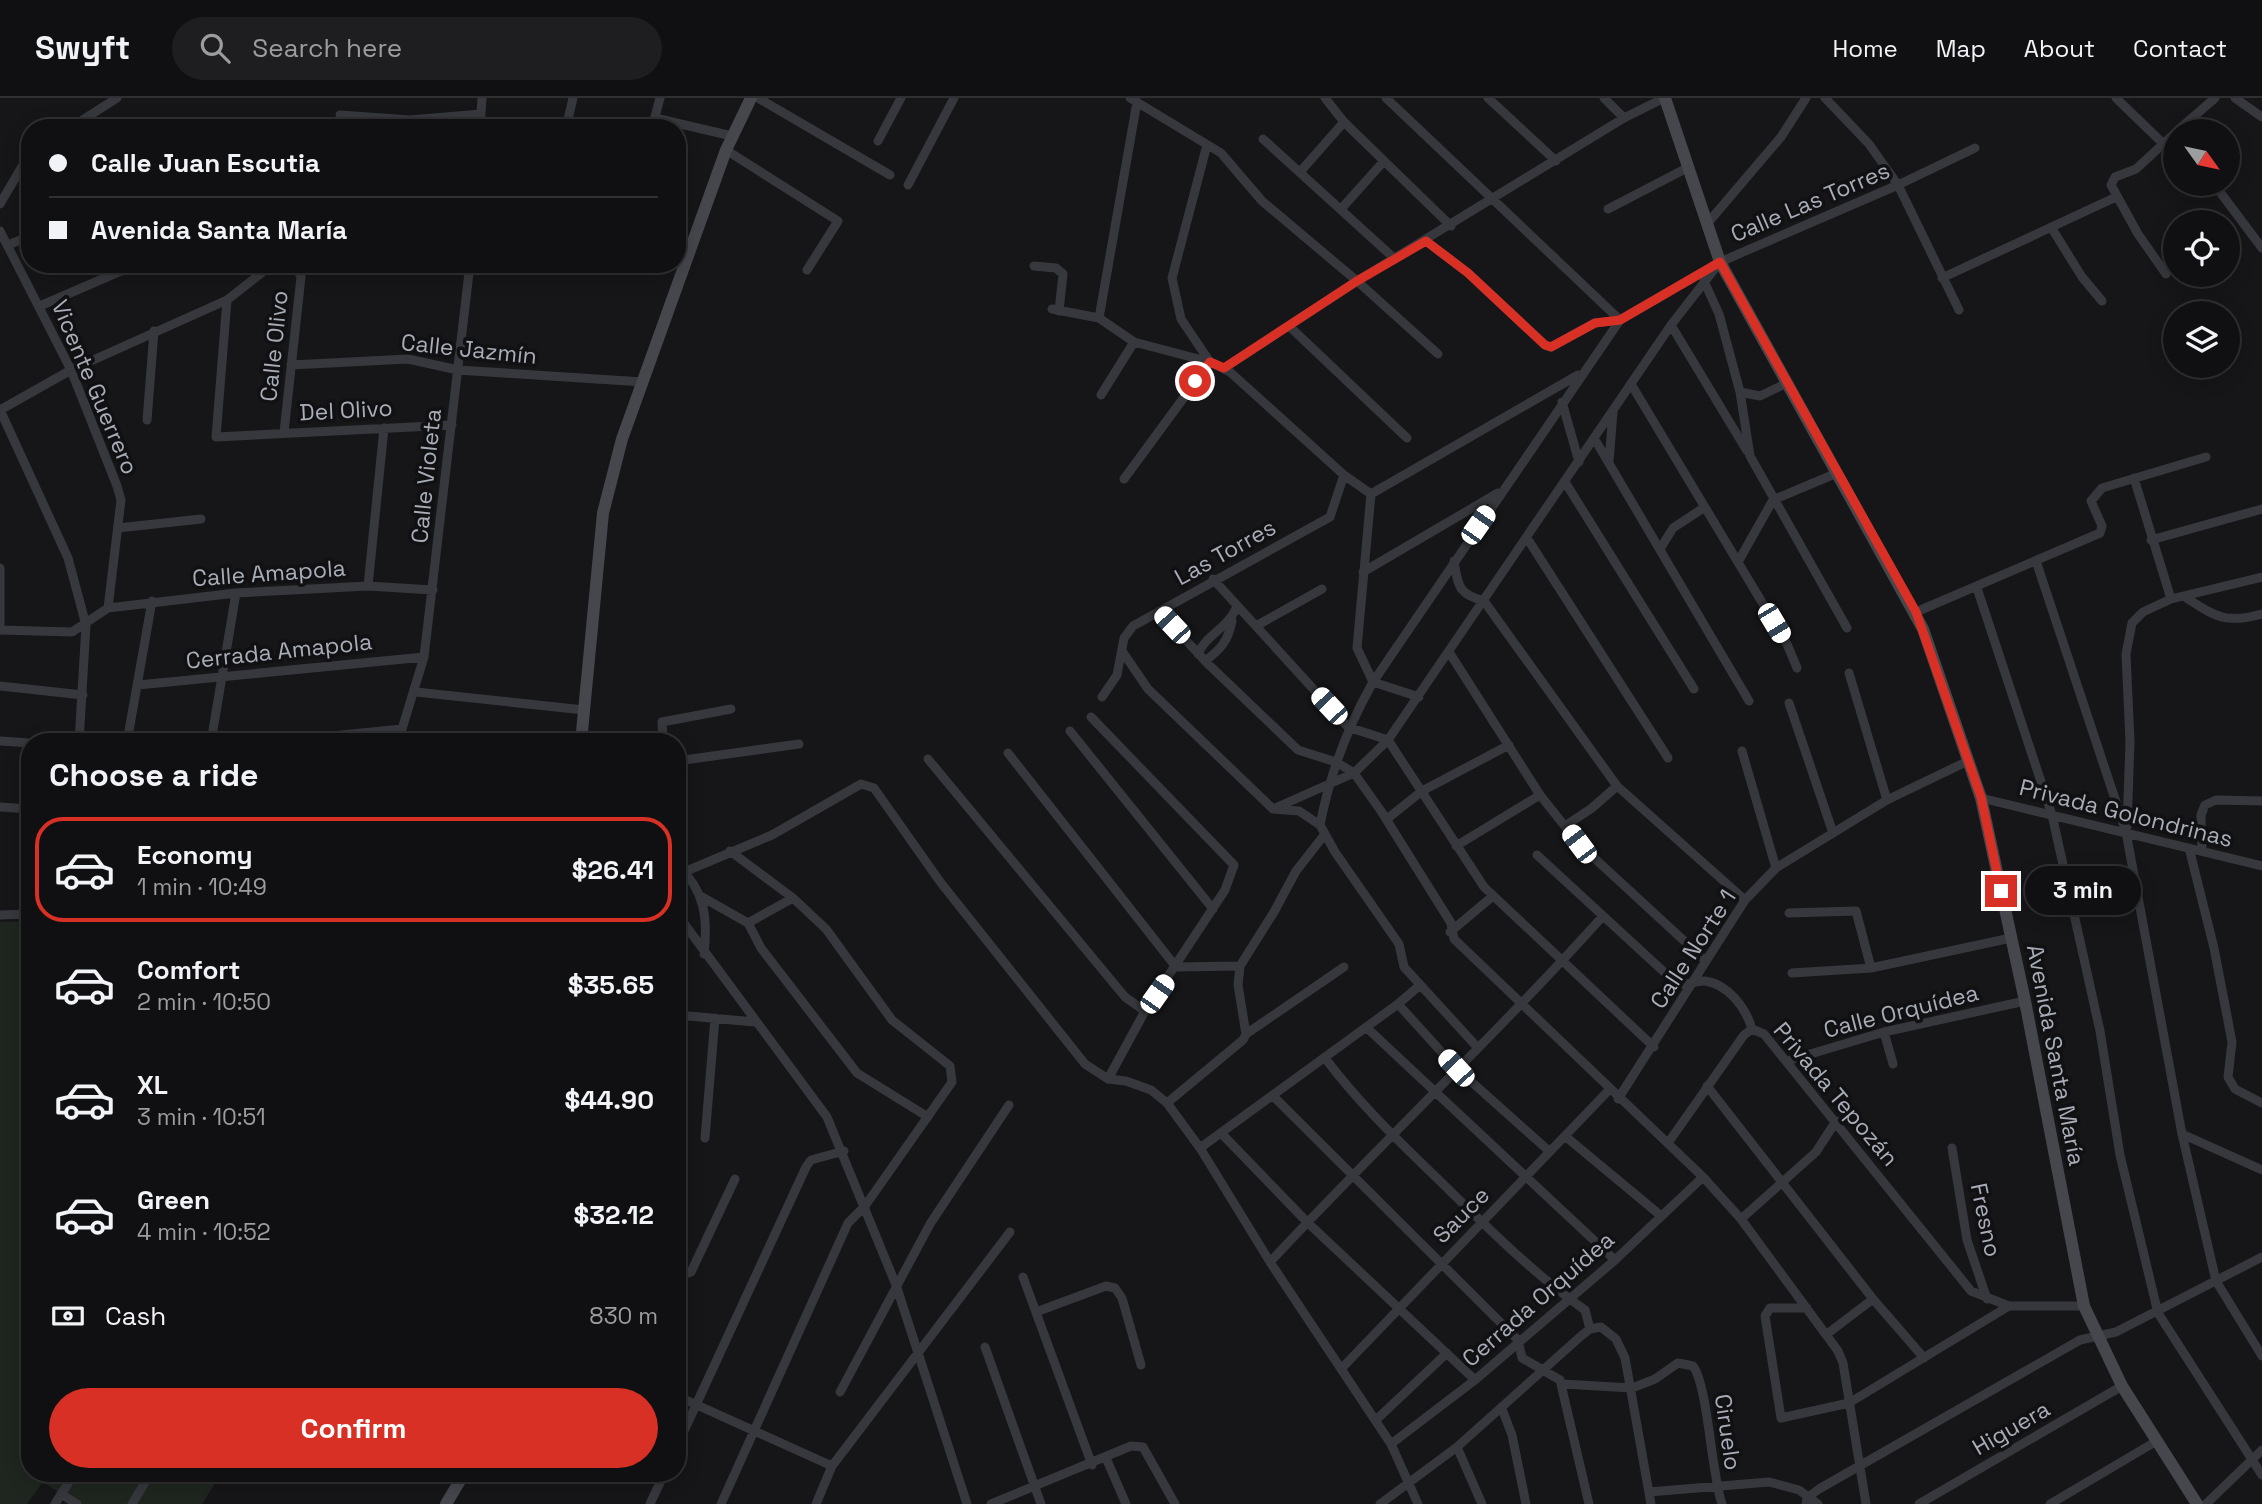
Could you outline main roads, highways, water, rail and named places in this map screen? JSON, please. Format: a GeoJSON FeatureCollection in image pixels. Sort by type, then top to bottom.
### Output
{"type":"FeatureCollection","features":[{"type":"Feature","properties":{"kind":"main road"},"geometry":{"type":"LineString","coordinates":[[686,262],[726,150],[751,98]]}},
{"type":"Feature","properties":{"kind":"main road","name":"Avenida Santa María"},"geometry":{"type":"LineString","coordinates":[[1664,98],[1720,262],[1916,612],[1981,797],[2025,1001],[2084,1306],[2095,1335],[2122,1385],[2155,1442],[2197,1504]]}},
{"type":"Feature","properties":{"kind":"main road"},"geometry":{"type":"LineString","coordinates":[[582,733],[603,513],[622,439],[682,273]]}},
{"type":"Feature","properties":{"kind":"main road"},"geometry":{"type":"LineString","coordinates":[[446,1504],[459,1482]]}}]}
